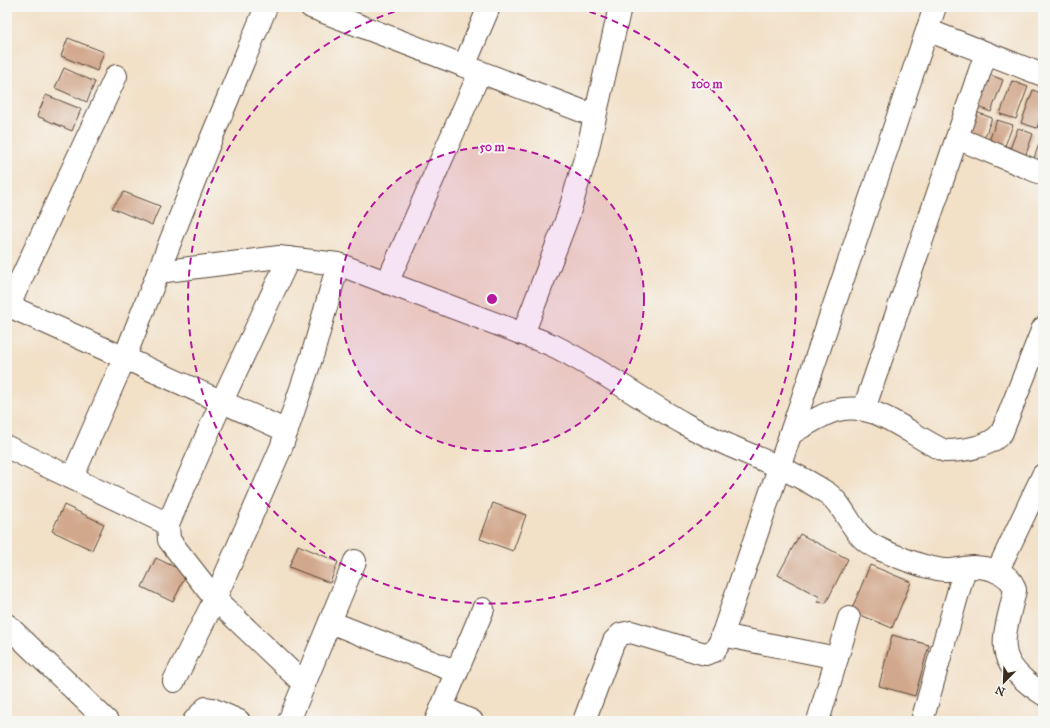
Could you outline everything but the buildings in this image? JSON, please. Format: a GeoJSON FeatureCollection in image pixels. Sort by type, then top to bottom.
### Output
{"type":"FeatureCollection","features":[{"type":"Feature","properties":{"kind":"street"},"geometry":{"type":"LineString","coordinates":[[72,478],[124,359],[206,150],[266,7]]}},
{"type":"Feature","properties":{"kind":"street"},"geometry":{"type":"LineString","coordinates":[[311,7],[595,116]]}},
{"type":"Feature","properties":{"kind":"street"},"geometry":{"type":"LineString","coordinates":[[387,282],[472,69],[489,7]]}},
{"type":"Feature","properties":{"kind":"street"},"geometry":{"type":"LineString","coordinates":[[523,334],[568,216],[587,152],[620,7]]}},
{"type":"Feature","properties":{"kind":"street"},"geometry":{"type":"LineString","coordinates":[[584,721],[614,641],[621,634],[631,632],[705,654],[714,651],[722,635],[935,7]]}},
{"type":"Feature","properties":{"kind":"street"},"geometry":{"type":"LineString","coordinates":[[927,30],[1043,75]]}},
{"type":"Feature","properties":{"kind":"street"},"geometry":{"type":"LineString","coordinates":[[864,409],[986,53]]}},
{"type":"Feature","properties":{"kind":"street"},"geometry":{"type":"LineString","coordinates":[[116,76],[8,308],[287,431]]}},
{"type":"Feature","properties":{"kind":"street"},"geometry":{"type":"LineString","coordinates":[[957,138],[1043,174]]}},
{"type":"Feature","properties":{"kind":"street"},"geometry":{"type":"LineString","coordinates":[[158,272],[279,257],[338,264],[523,334],[580,358],[686,424],[779,467],[828,494],[845,511],[859,534],[871,545],[928,567],[947,570],[987,568],[1005,575],[1013,583],[1015,590],[1004,636],[1004,649],[1010,666],[1024,682],[1043,694]]}},
{"type":"Feature","properties":{"kind":"street"},"geometry":{"type":"LineString","coordinates":[[289,258],[221,403],[168,524],[169,540],[215,599],[304,684]]}},
{"type":"Feature","properties":{"kind":"street"},"geometry":{"type":"LineString","coordinates":[[174,681],[215,599],[287,431],[313,353],[338,264]]}},
{"type":"Feature","properties":{"kind":"street"},"geometry":{"type":"LineString","coordinates":[[790,434],[834,411],[848,408],[864,409],[885,418],[944,451],[955,451],[997,439],[1002,432],[1043,328]]}},
{"type":"Feature","properties":{"kind":"street"},"geometry":{"type":"LineString","coordinates":[[7,447],[168,524]]}},
{"type":"Feature","properties":{"kind":"street"},"geometry":{"type":"LineString","coordinates":[[997,572],[1043,475]]}},
{"type":"Feature","properties":{"kind":"street"},"geometry":{"type":"LineString","coordinates":[[289,721],[355,561]]}},
{"type":"Feature","properties":{"kind":"street"},"geometry":{"type":"LineString","coordinates":[[922,721],[964,568]]}},
{"type":"Feature","properties":{"kind":"street"},"geometry":{"type":"LineString","coordinates":[[472,721],[439,714],[483,609]]}},
{"type":"Feature","properties":{"kind":"street"},"geometry":{"type":"LineString","coordinates":[[818,721],[849,618]]}},
{"type":"Feature","properties":{"kind":"street"},"geometry":{"type":"LineString","coordinates":[[330,622],[457,672]]}},
{"type":"Feature","properties":{"kind":"street"},"geometry":{"type":"LineString","coordinates":[[7,625],[108,721]]}},
{"type":"Feature","properties":{"kind":"street"},"geometry":{"type":"LineString","coordinates":[[722,635],[837,658]]}},
{"type":"Feature","properties":{"kind":"street"},"geometry":{"type":"LineString","coordinates":[[194,721],[206,708],[212,709],[239,721]]}}]}
